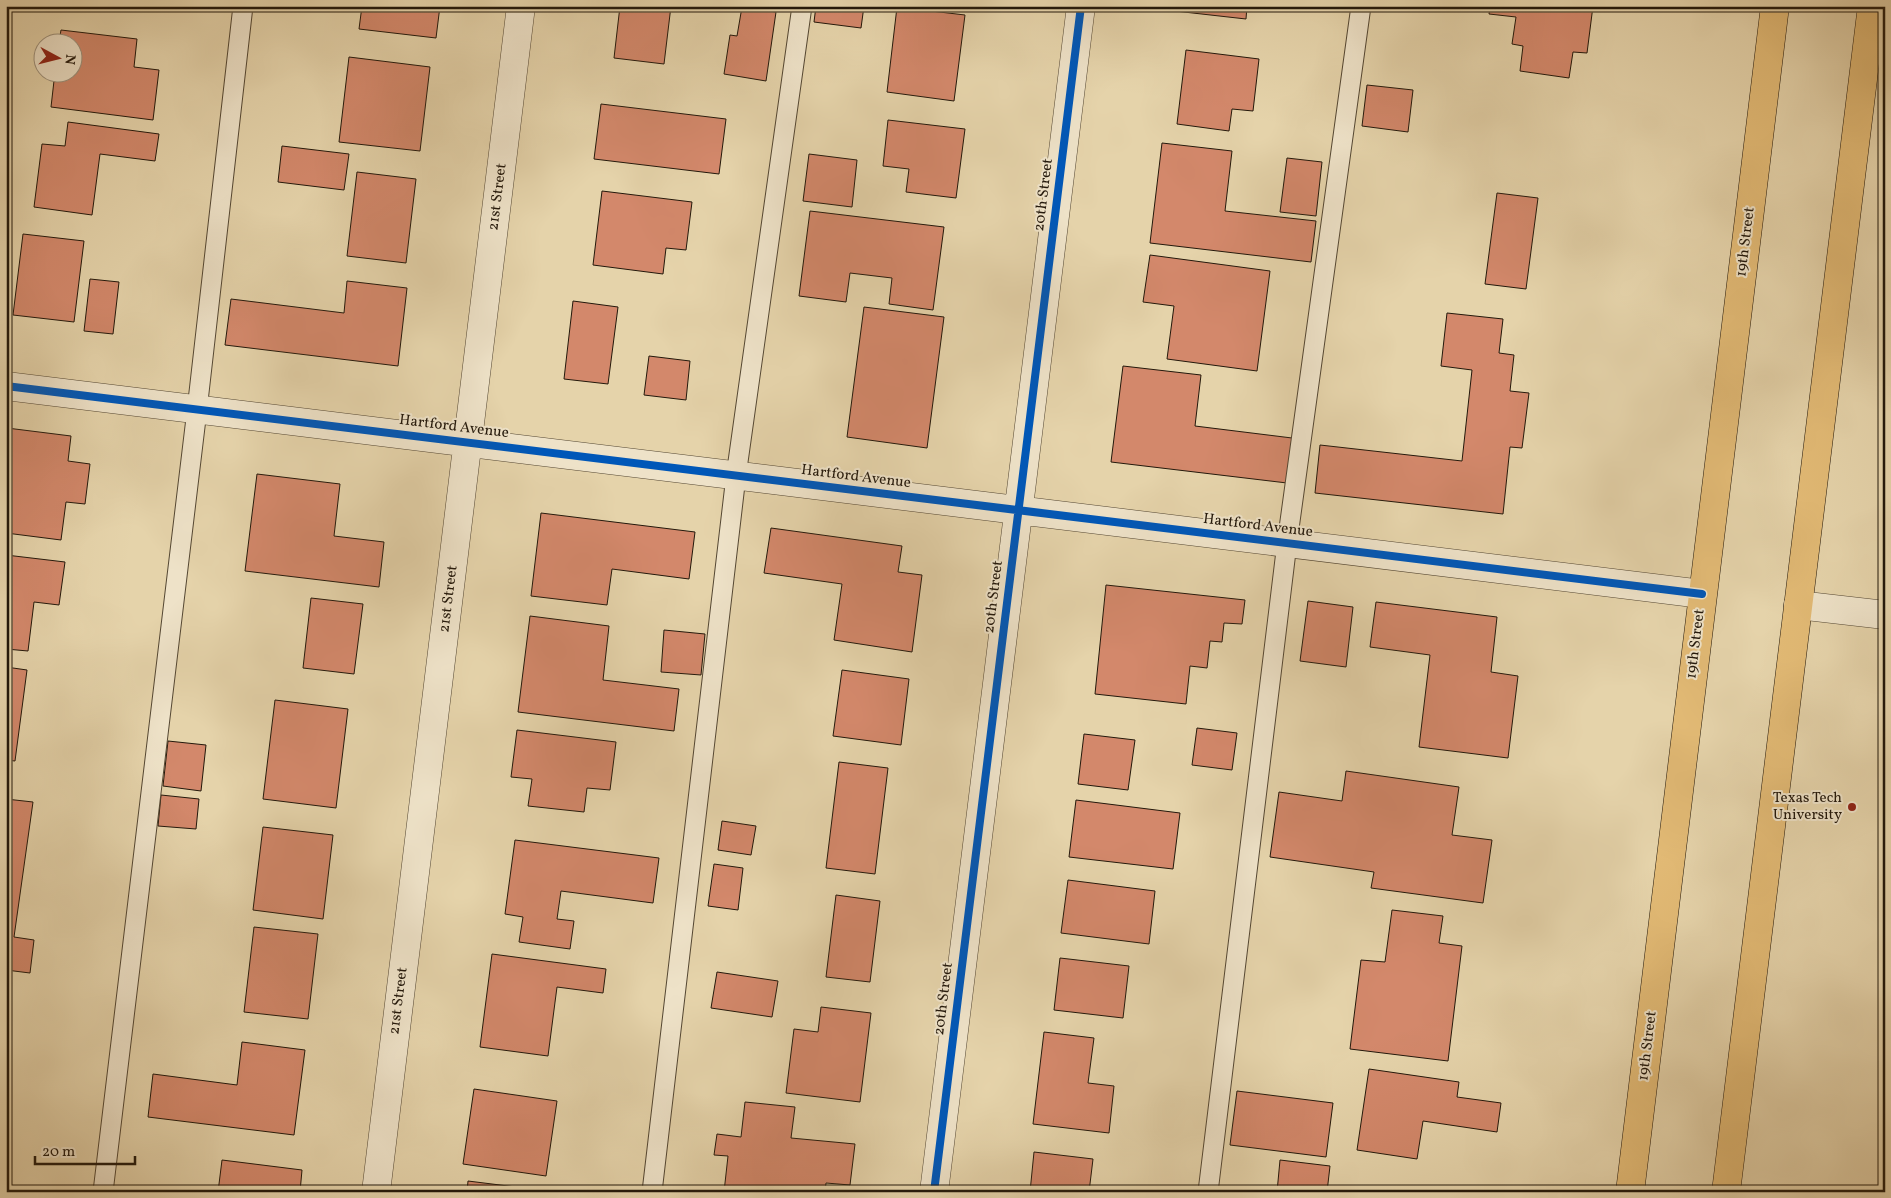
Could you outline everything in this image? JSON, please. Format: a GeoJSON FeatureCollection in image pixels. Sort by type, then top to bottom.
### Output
{"type":"FeatureCollection","features":[{"type":"Feature","properties":{"kind":"main road","name":"19th Street"},"geometry":{"type":"LineString","coordinates":[[1630,1192],[1775,6]]}},
{"type":"Feature","properties":{"kind":"main road"},"geometry":{"type":"LineString","coordinates":[[1726,1192],[1872,6]]}},
{"type":"Feature","properties":{"kind":"street","name":"21st Street"},"geometry":{"type":"LineString","coordinates":[[376,1192],[521,6]]}},
{"type":"Feature","properties":{"kind":"street","name":"20th Street"},"geometry":{"type":"LineString","coordinates":[[934,1192],[1081,6]]}},
{"type":"Feature","properties":{"kind":"street","name":"Hartford Avenue"},"geometry":{"type":"LineString","coordinates":[[6,386],[1702,594]]}},
{"type":"Feature","properties":{"kind":"street"},"geometry":{"type":"LineString","coordinates":[[1798,605],[1885,615]]}},
{"type":"Feature","properties":{"kind":"lane"},"geometry":{"type":"LineString","coordinates":[[103,1192],[197,410],[243,6]]}},
{"type":"Feature","properties":{"kind":"lane"},"geometry":{"type":"LineString","coordinates":[[652,1192],[736,476],[802,6]]}},
{"type":"Feature","properties":{"kind":"lane"},"geometry":{"type":"LineString","coordinates":[[1208,1192],[1287,543],[1361,6]]}},
{"type":"Feature","properties":{"kind":"building"},"geometry":{"type":"Polygon","coordinates":[[[362,6],[440,6],[436,38],[359,29],[362,6]]]}},
{"type":"Feature","properties":{"kind":"building"},"geometry":{"type":"Polygon","coordinates":[[[620,6],[671,6],[664,64],[614,58],[620,6]]]}},
{"type":"Feature","properties":{"kind":"building"},"geometry":{"type":"Polygon","coordinates":[[[816,6],[864,6],[861,28],[814,22],[816,6]]]}},
{"type":"Feature","properties":{"kind":"building"},"geometry":{"type":"Polygon","coordinates":[[[1166,6],[1247,6],[1246,19],[1166,10],[1166,6]]]}},
{"type":"Feature","properties":{"kind":"building"},"geometry":{"type":"Polygon","coordinates":[[[1490,6],[1593,6],[1587,53],[1573,52],[1569,78],[1520,71],[1523,46],[1512,44],[1516,17],[1489,14],[1490,6]]]}},
{"type":"Feature","properties":{"kind":"building"},"geometry":{"type":"Polygon","coordinates":[[[742,7],[776,12],[766,81],[724,74],[730,35],[737,36],[742,7]]]}},
{"type":"Feature","properties":{"kind":"building"},"geometry":{"type":"Polygon","coordinates":[[[897,7],[965,15],[954,101],[887,92],[897,7]]]}},
{"type":"Feature","properties":{"kind":"building"},"geometry":{"type":"Polygon","coordinates":[[[61,30],[78,32],[61,32],[61,30]]]}},
{"type":"Feature","properties":{"kind":"building"},"geometry":{"type":"Polygon","coordinates":[[[82,32],[137,39],[134,67],[159,70],[153,120],[51,107],[54,82],[82,82],[82,32]]]}},
{"type":"Feature","properties":{"kind":"building"},"geometry":{"type":"Polygon","coordinates":[[[1186,50],[1259,59],[1253,111],[1232,109],[1229,131],[1177,124],[1186,50]]]}},
{"type":"Feature","properties":{"kind":"building"},"geometry":{"type":"Polygon","coordinates":[[[349,57],[430,67],[420,151],[339,142],[349,57]]]}},
{"type":"Feature","properties":{"kind":"building"},"geometry":{"type":"Polygon","coordinates":[[[1367,85],[1413,90],[1408,132],[1362,126],[1367,85]]]}},
{"type":"Feature","properties":{"kind":"building"},"geometry":{"type":"Polygon","coordinates":[[[601,104],[726,119],[719,174],[594,159],[601,104]]]}},
{"type":"Feature","properties":{"kind":"building"},"geometry":{"type":"Polygon","coordinates":[[[888,120],[965,129],[956,198],[906,192],[909,169],[883,166],[888,120]]]}},
{"type":"Feature","properties":{"kind":"building"},"geometry":{"type":"Polygon","coordinates":[[[68,122],[159,134],[155,161],[100,154],[92,215],[34,207],[42,144],[65,146],[68,122]]]}},
{"type":"Feature","properties":{"kind":"building"},"geometry":{"type":"Polygon","coordinates":[[[1162,143],[1232,151],[1225,211],[1316,221],[1311,262],[1150,243],[1162,143]]]}},
{"type":"Feature","properties":{"kind":"building"},"geometry":{"type":"Polygon","coordinates":[[[282,146],[349,154],[344,190],[278,182],[282,146]]]}},
{"type":"Feature","properties":{"kind":"building"},"geometry":{"type":"Polygon","coordinates":[[[809,154],[857,160],[852,207],[803,201],[809,154]]]}},
{"type":"Feature","properties":{"kind":"building"},"geometry":{"type":"Polygon","coordinates":[[[1287,158],[1322,162],[1316,216],[1280,212],[1287,158]]]}},
{"type":"Feature","properties":{"kind":"building"},"geometry":{"type":"Polygon","coordinates":[[[357,172],[416,179],[406,263],[347,256],[357,172]]]}},
{"type":"Feature","properties":{"kind":"building"},"geometry":{"type":"Polygon","coordinates":[[[602,191],[692,202],[686,250],[666,248],[663,274],[593,265],[602,191]]]}},
{"type":"Feature","properties":{"kind":"building"},"geometry":{"type":"Polygon","coordinates":[[[1497,193],[1538,198],[1526,289],[1485,284],[1497,193]]]}},
{"type":"Feature","properties":{"kind":"building"},"geometry":{"type":"Polygon","coordinates":[[[810,211],[944,227],[933,310],[889,304],[892,278],[850,273],[846,302],[799,296],[810,211]]]}},
{"type":"Feature","properties":{"kind":"building"},"geometry":{"type":"Polygon","coordinates":[[[23,234],[84,241],[74,322],[13,315],[23,234]]]}},
{"type":"Feature","properties":{"kind":"building"},"geometry":{"type":"Polygon","coordinates":[[[1150,255],[1270,271],[1257,371],[1167,359],[1174,306],[1143,302],[1150,255]]]}},
{"type":"Feature","properties":{"kind":"building"},"geometry":{"type":"Polygon","coordinates":[[[90,279],[119,282],[113,334],[84,331],[90,279]]]}},
{"type":"Feature","properties":{"kind":"building"},"geometry":{"type":"Polygon","coordinates":[[[347,281],[407,288],[398,366],[225,345],[231,299],[344,313],[347,281]]]}},
{"type":"Feature","properties":{"kind":"building"},"geometry":{"type":"Polygon","coordinates":[[[573,301],[618,307],[608,384],[564,379],[573,301]]]}},
{"type":"Feature","properties":{"kind":"building"},"geometry":{"type":"Polygon","coordinates":[[[864,307],[944,317],[927,448],[847,437],[864,307]]]}},
{"type":"Feature","properties":{"kind":"building"},"geometry":{"type":"Polygon","coordinates":[[[1447,313],[1503,319],[1499,353],[1514,355],[1510,391],[1529,393],[1522,448],[1510,447],[1503,514],[1315,493],[1320,445],[1462,461],[1472,370],[1441,366],[1447,313]]]}},
{"type":"Feature","properties":{"kind":"building"},"geometry":{"type":"Polygon","coordinates":[[[649,356],[690,361],[686,400],[644,395],[649,356]]]}},
{"type":"Feature","properties":{"kind":"building"},"geometry":{"type":"Polygon","coordinates":[[[1123,366],[1201,375],[1195,426],[1292,438],[1287,483],[1111,462],[1123,366]]]}},
{"type":"Feature","properties":{"kind":"building"},"geometry":{"type":"Polygon","coordinates":[[[7,428],[71,436],[68,461],[90,464],[85,504],[66,502],[61,540],[6,533],[7,428]]]}},
{"type":"Feature","properties":{"kind":"building"},"geometry":{"type":"Polygon","coordinates":[[[257,474],[340,484],[334,536],[384,542],[379,587],[245,571],[257,474]]]}},
{"type":"Feature","properties":{"kind":"building"},"geometry":{"type":"Polygon","coordinates":[[[541,513],[695,532],[689,579],[612,569],[607,605],[531,596],[541,513]]]}},
{"type":"Feature","properties":{"kind":"building"},"geometry":{"type":"Polygon","coordinates":[[[771,528],[902,546],[898,572],[922,575],[912,652],[834,640],[842,584],[764,573],[771,528]]]}},
{"type":"Feature","properties":{"kind":"building"},"geometry":{"type":"Polygon","coordinates":[[[6,555],[65,562],[59,605],[34,602],[28,651],[6,649],[6,555]]]}},
{"type":"Feature","properties":{"kind":"building"},"geometry":{"type":"Polygon","coordinates":[[[1106,585],[1245,600],[1242,624],[1224,623],[1222,642],[1210,641],[1207,668],[1190,666],[1186,704],[1095,694],[1106,585]]]}},
{"type":"Feature","properties":{"kind":"building"},"geometry":{"type":"Polygon","coordinates":[[[311,598],[363,604],[354,674],[303,668],[311,598]]]}},
{"type":"Feature","properties":{"kind":"building"},"geometry":{"type":"Polygon","coordinates":[[[1308,601],[1353,607],[1346,667],[1300,661],[1308,601]]]}},
{"type":"Feature","properties":{"kind":"building"},"geometry":{"type":"Polygon","coordinates":[[[1376,602],[1497,617],[1491,672],[1518,676],[1508,758],[1419,747],[1430,655],[1370,647],[1376,602]]]}},
{"type":"Feature","properties":{"kind":"building"},"geometry":{"type":"Polygon","coordinates":[[[530,616],[609,626],[603,680],[679,689],[674,731],[518,712],[530,616]]]}},
{"type":"Feature","properties":{"kind":"building"},"geometry":{"type":"Polygon","coordinates":[[[664,630],[705,634],[701,675],[661,672],[664,630]]]}},
{"type":"Feature","properties":{"kind":"building"},"geometry":{"type":"Polygon","coordinates":[[[6,667],[27,670],[15,761],[6,760],[6,667]]]}},
{"type":"Feature","properties":{"kind":"building"},"geometry":{"type":"Polygon","coordinates":[[[842,670],[909,679],[901,745],[833,736],[842,670]]]}},
{"type":"Feature","properties":{"kind":"building"},"geometry":{"type":"Polygon","coordinates":[[[275,700],[348,709],[336,808],[263,799],[275,700]]]}},
{"type":"Feature","properties":{"kind":"building"},"geometry":{"type":"Polygon","coordinates":[[[1197,728],[1237,733],[1232,770],[1192,765],[1197,728]]]}},
{"type":"Feature","properties":{"kind":"building"},"geometry":{"type":"Polygon","coordinates":[[[517,730],[616,742],[610,790],[587,788],[584,812],[528,806],[532,779],[511,777],[517,730]]]}},
{"type":"Feature","properties":{"kind":"building"},"geometry":{"type":"Polygon","coordinates":[[[1084,734],[1135,740],[1128,790],[1078,784],[1084,734]]]}},
{"type":"Feature","properties":{"kind":"building"},"geometry":{"type":"Polygon","coordinates":[[[168,741],[206,745],[201,791],[163,786],[168,741]]]}},
{"type":"Feature","properties":{"kind":"building"},"geometry":{"type":"Polygon","coordinates":[[[839,762],[888,768],[875,874],[826,868],[839,762]]]}},
{"type":"Feature","properties":{"kind":"building"},"geometry":{"type":"Polygon","coordinates":[[[1346,771],[1459,787],[1452,835],[1492,840],[1483,903],[1371,888],[1374,872],[1270,857],[1279,792],[1342,801],[1346,771]]]}},
{"type":"Feature","properties":{"kind":"building"},"geometry":{"type":"Polygon","coordinates":[[[161,795],[199,799],[196,829],[158,826],[161,795]]]}},
{"type":"Feature","properties":{"kind":"building"},"geometry":{"type":"Polygon","coordinates":[[[6,799],[33,802],[14,937],[34,940],[30,973],[6,970],[6,799]]]}},
{"type":"Feature","properties":{"kind":"building"},"geometry":{"type":"Polygon","coordinates":[[[1076,800],[1180,813],[1173,869],[1069,857],[1076,800]]]}},
{"type":"Feature","properties":{"kind":"building"},"geometry":{"type":"Polygon","coordinates":[[[722,821],[756,826],[751,855],[718,850],[722,821]]]}},
{"type":"Feature","properties":{"kind":"building"},"geometry":{"type":"Polygon","coordinates":[[[263,827],[333,835],[323,919],[253,910],[263,827]]]}},
{"type":"Feature","properties":{"kind":"building"},"geometry":{"type":"Polygon","coordinates":[[[515,840],[659,858],[653,903],[561,891],[557,919],[574,921],[570,949],[519,942],[523,917],[505,914],[515,840]]]}},
{"type":"Feature","properties":{"kind":"building"},"geometry":{"type":"Polygon","coordinates":[[[714,864],[743,868],[738,910],[708,906],[714,864]]]}},
{"type":"Feature","properties":{"kind":"building"},"geometry":{"type":"Polygon","coordinates":[[[1068,880],[1155,891],[1149,944],[1061,933],[1068,880]]]}},
{"type":"Feature","properties":{"kind":"building"},"geometry":{"type":"Polygon","coordinates":[[[836,895],[880,901],[870,982],[826,977],[836,895]]]}},
{"type":"Feature","properties":{"kind":"building"},"geometry":{"type":"Polygon","coordinates":[[[1392,910],[1443,916],[1439,943],[1462,946],[1448,1061],[1350,1049],[1361,960],[1385,962],[1392,910]]]}},
{"type":"Feature","properties":{"kind":"building"},"geometry":{"type":"Polygon","coordinates":[[[254,927],[318,934],[308,1019],[244,1012],[254,927]]]}},
{"type":"Feature","properties":{"kind":"building"},"geometry":{"type":"Polygon","coordinates":[[[492,954],[606,969],[603,993],[557,987],[548,1056],[480,1047],[492,954]]]}},
{"type":"Feature","properties":{"kind":"building"},"geometry":{"type":"Polygon","coordinates":[[[1060,958],[1129,966],[1123,1018],[1054,1010],[1060,958]]]}},
{"type":"Feature","properties":{"kind":"building"},"geometry":{"type":"Polygon","coordinates":[[[717,972],[778,981],[772,1017],[711,1008],[717,972]]]}},
{"type":"Feature","properties":{"kind":"building"},"geometry":{"type":"Polygon","coordinates":[[[821,1007],[871,1013],[860,1102],[786,1093],[794,1029],[818,1032],[821,1007]]]}},
{"type":"Feature","properties":{"kind":"building"},"geometry":{"type":"Polygon","coordinates":[[[6,1010],[11,1010],[6,1048],[6,1010]]]}},
{"type":"Feature","properties":{"kind":"building"},"geometry":{"type":"Polygon","coordinates":[[[1044,1032],[1094,1038],[1088,1083],[1114,1086],[1109,1133],[1033,1124],[1044,1032]]]}},
{"type":"Feature","properties":{"kind":"building"},"geometry":{"type":"Polygon","coordinates":[[[242,1042],[305,1050],[294,1135],[148,1117],[153,1074],[237,1085],[242,1042]]]}},
{"type":"Feature","properties":{"kind":"building"},"geometry":{"type":"Polygon","coordinates":[[[1369,1069],[1459,1082],[1457,1097],[1501,1103],[1497,1132],[1423,1121],[1417,1159],[1357,1150],[1369,1069]]]}},
{"type":"Feature","properties":{"kind":"building"},"geometry":{"type":"Polygon","coordinates":[[[474,1089],[557,1101],[546,1176],[463,1164],[474,1089]]]}},
{"type":"Feature","properties":{"kind":"building"},"geometry":{"type":"Polygon","coordinates":[[[1237,1091],[1333,1103],[1326,1157],[1230,1145],[1237,1091]]]}},
{"type":"Feature","properties":{"kind":"building"},"geometry":{"type":"Polygon","coordinates":[[[745,1102],[795,1107],[791,1138],[855,1144],[850,1185],[826,1183],[825,1192],[724,1192],[728,1156],[714,1155],[717,1134],[741,1137],[745,1102]]]}},
{"type":"Feature","properties":{"kind":"building"},"geometry":{"type":"Polygon","coordinates":[[[1034,1152],[1093,1159],[1089,1192],[1030,1192],[1034,1152]]]}},
{"type":"Feature","properties":{"kind":"building"},"geometry":{"type":"Polygon","coordinates":[[[222,1160],[302,1170],[300,1192],[218,1192],[222,1160]]]}},
{"type":"Feature","properties":{"kind":"building"},"geometry":{"type":"Polygon","coordinates":[[[1280,1160],[1330,1166],[1327,1192],[1277,1192],[1280,1160]]]}},
{"type":"Feature","properties":{"kind":"building"},"geometry":{"type":"Polygon","coordinates":[[[468,1181],[556,1192],[467,1192],[468,1181]]]}},
{"type":"Feature","properties":{"kind":"cycle path"},"geometry":{"type":"LineString","coordinates":[[934,1192],[1081,6]]}},
{"type":"Feature","properties":{"kind":"cycle path"},"geometry":{"type":"LineString","coordinates":[[6,386],[1702,594]]}},
{"type":"Feature","properties":{"kind":"place","name":"Texas Tech University"},"geometry":{"type":"Point","coordinates":[1852,807]}}]}
